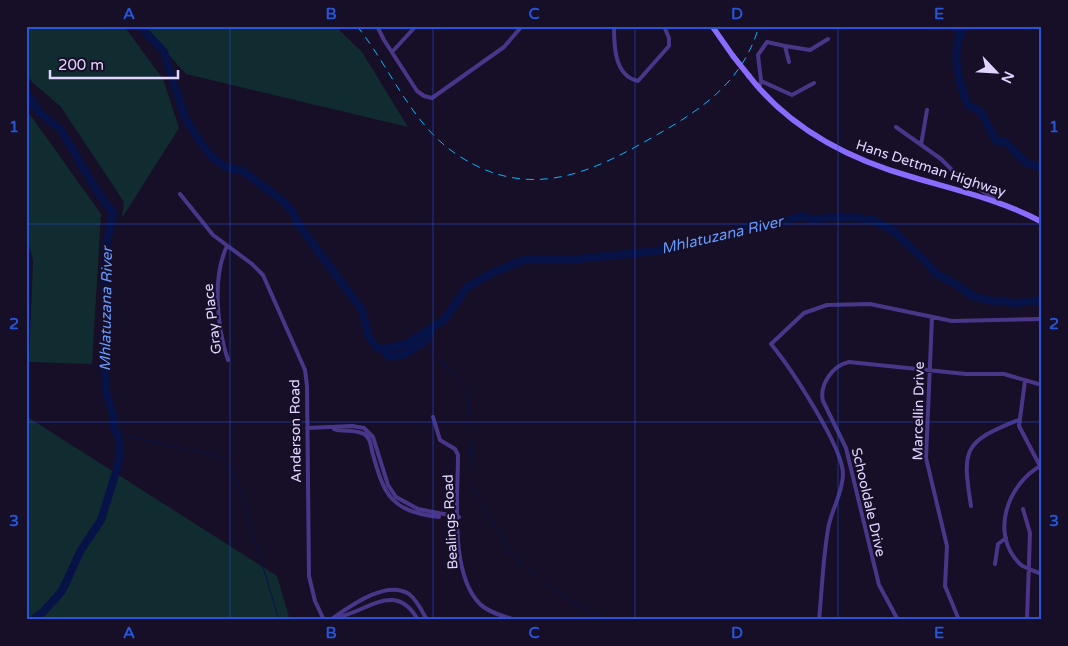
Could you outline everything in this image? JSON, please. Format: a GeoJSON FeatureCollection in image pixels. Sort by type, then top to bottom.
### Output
{"type":"FeatureCollection","features":[{"type":"Feature","properties":{"kind":"street"},"geometry":{"type":"LineString","coordinates":[[377,26],[417,91],[424,96],[432,98],[510,43],[522,26]]}},
{"type":"Feature","properties":{"kind":"street"},"geometry":{"type":"LineString","coordinates":[[392,52],[416,26]]}},
{"type":"Feature","properties":{"kind":"street"},"geometry":{"type":"LineString","coordinates":[[614,26],[614,48],[619,65],[625,74],[638,81],[669,46],[669,38],[664,26]]}},
{"type":"Feature","properties":{"kind":"street","name":"Hans Dettman Highway"},"geometry":{"type":"LineString","coordinates":[[712,26],[759,88],[804,129],[847,154],[896,172],[1003,204],[1042,222]]}},
{"type":"Feature","properties":{"kind":"street"},"geometry":{"type":"LineString","coordinates":[[759,88],[761,81],[758,55],[767,42],[810,50],[828,38]]}},
{"type":"Feature","properties":{"kind":"street"},"geometry":{"type":"LineString","coordinates":[[785,46],[789,62]]}},
{"type":"Feature","properties":{"kind":"street"},"geometry":{"type":"LineString","coordinates":[[761,81],[792,95],[814,83]]}},
{"type":"Feature","properties":{"kind":"street"},"geometry":{"type":"LineString","coordinates":[[921,145],[927,110]]}},
{"type":"Feature","properties":{"kind":"street"},"geometry":{"type":"LineString","coordinates":[[896,127],[941,159],[954,172],[1003,204]]}},
{"type":"Feature","properties":{"kind":"street","name":"Anderson Road"},"geometry":{"type":"LineString","coordinates":[[180,194],[213,235],[252,264],[262,275],[300,356],[306,378],[309,576],[314,601],[324,620]]}},
{"type":"Feature","properties":{"kind":"street","name":"Gray Place"},"geometry":{"type":"LineString","coordinates":[[227,246],[218,268],[218,285],[223,342],[228,360]]}},
{"type":"Feature","properties":{"kind":"street"},"geometry":{"type":"LineString","coordinates":[[819,620],[828,528],[842,481],[842,465],[833,444],[798,381],[772,344],[798,318],[820,307],[870,304],[960,321],[1042,319]]}},
{"type":"Feature","properties":{"kind":"street","name":"Marcellin Drive"},"geometry":{"type":"LineString","coordinates":[[932,317],[927,463],[947,546],[946,586],[959,620]]}},
{"type":"Feature","properties":{"kind":"street","name":"Schooldale Drive"},"geometry":{"type":"LineString","coordinates":[[898,620],[878,585],[846,448],[823,401],[822,392],[830,375],[845,363],[1004,374],[1042,385]]}},
{"type":"Feature","properties":{"kind":"street"},"geometry":{"type":"LineString","coordinates":[[1024,381],[1018,420],[1023,436],[1041,465],[1020,481],[1006,511],[1004,520],[1006,543],[1018,560],[1028,568],[1042,574]]}},
{"type":"Feature","properties":{"kind":"street","name":"Bealings Road"},"geometry":{"type":"LineString","coordinates":[[433,417],[438,437],[455,449],[458,455],[462,568],[469,589],[486,609],[515,620]]}},
{"type":"Feature","properties":{"kind":"street"},"geometry":{"type":"LineString","coordinates":[[971,506],[965,469],[969,451],[985,436],[1018,420]]}},
{"type":"Feature","properties":{"kind":"street"},"geometry":{"type":"LineString","coordinates":[[307,428],[332,428],[362,433],[367,436],[384,491],[399,506],[423,514],[459,518]]}},
{"type":"Feature","properties":{"kind":"street"},"geometry":{"type":"LineString","coordinates":[[1023,509],[1030,533],[1027,620]]}},
{"type":"Feature","properties":{"kind":"street"},"geometry":{"type":"LineString","coordinates":[[995,564],[998,544],[1006,538]]}},
{"type":"Feature","properties":{"kind":"street"},"geometry":{"type":"LineString","coordinates":[[331,619],[374,595],[396,589],[415,600],[427,620]]}},
{"type":"Feature","properties":{"kind":"street"},"geometry":{"type":"LineString","coordinates":[[331,619],[392,599],[407,605],[418,620]]}},
{"type":"Feature","properties":{"kind":"green space"},"geometry":{"type":"Polygon","coordinates":[[[26,26],[124,26],[163,79],[179,128],[122,218],[124,202],[61,107],[32,82],[26,73],[26,26]]]}},
{"type":"Feature","properties":{"kind":"green space"},"geometry":{"type":"Polygon","coordinates":[[[143,26],[335,26],[362,52],[408,127],[186,74],[143,26]]]}},
{"type":"Feature","properties":{"kind":"green space"},"geometry":{"type":"Polygon","coordinates":[[[26,109],[101,214],[92,364],[29,362],[33,261],[26,232],[26,109]]]}},
{"type":"Feature","properties":{"kind":"green space"},"geometry":{"type":"Polygon","coordinates":[[[26,416],[277,576],[290,620],[26,620],[26,416]]]}},
{"type":"Feature","properties":{"kind":"waterway","name":"Mhlatuzana River"},"geometry":{"type":"LineString","coordinates":[[140,26],[164,52],[185,118],[203,146],[213,158],[226,167],[243,171],[283,201],[292,211],[299,225],[362,310],[369,337],[377,348],[383,349],[389,356],[404,354],[428,338],[430,329],[445,319],[466,288],[494,272],[526,259],[568,260],[656,251],[704,241],[749,226],[770,225],[802,216],[810,219],[850,217],[873,220],[895,232],[935,273],[959,286],[972,296],[987,300],[1016,303],[1042,300]]}},
{"type":"Feature","properties":{"kind":"waterway"},"geometry":{"type":"LineString","coordinates":[[953,26],[961,34]]}},
{"type":"Feature","properties":{"kind":"waterway","name":"Mhlatuzana River"},"geometry":{"type":"LineString","coordinates":[[964,26],[957,45],[956,55],[958,75],[967,104],[981,112],[996,141],[1006,142],[1025,162],[1042,168]]}},
{"type":"Feature","properties":{"kind":"waterway","name":"Mhlatuzana River"},"geometry":{"type":"LineString","coordinates":[[26,92],[39,112],[61,130],[95,188],[113,213],[106,246],[106,311],[103,349],[106,391],[120,448],[118,466],[101,520],[81,550],[62,591],[43,612],[32,620]]}},
{"type":"Feature","properties":{"kind":"waterway","name":"Mhlatuzana River"},"geometry":{"type":"LineString","coordinates":[[383,349],[404,345],[430,329]]}},
{"type":"Feature","properties":{"kind":"waterway"},"geometry":{"type":"LineString","coordinates":[[421,343],[460,379],[468,395],[472,487],[512,555],[547,585],[601,620]]}},
{"type":"Feature","properties":{"kind":"waterway"},"geometry":{"type":"LineString","coordinates":[[118,434],[209,454],[224,460],[239,487],[279,620]]}},
{"type":"Feature","properties":{"kind":"railway"},"geometry":{"type":"LineString","coordinates":[[357,26],[415,113],[442,143],[459,156],[485,170],[510,177],[534,180],[558,177],[606,162],[688,116],[731,79],[752,46],[759,26]]}}]}
